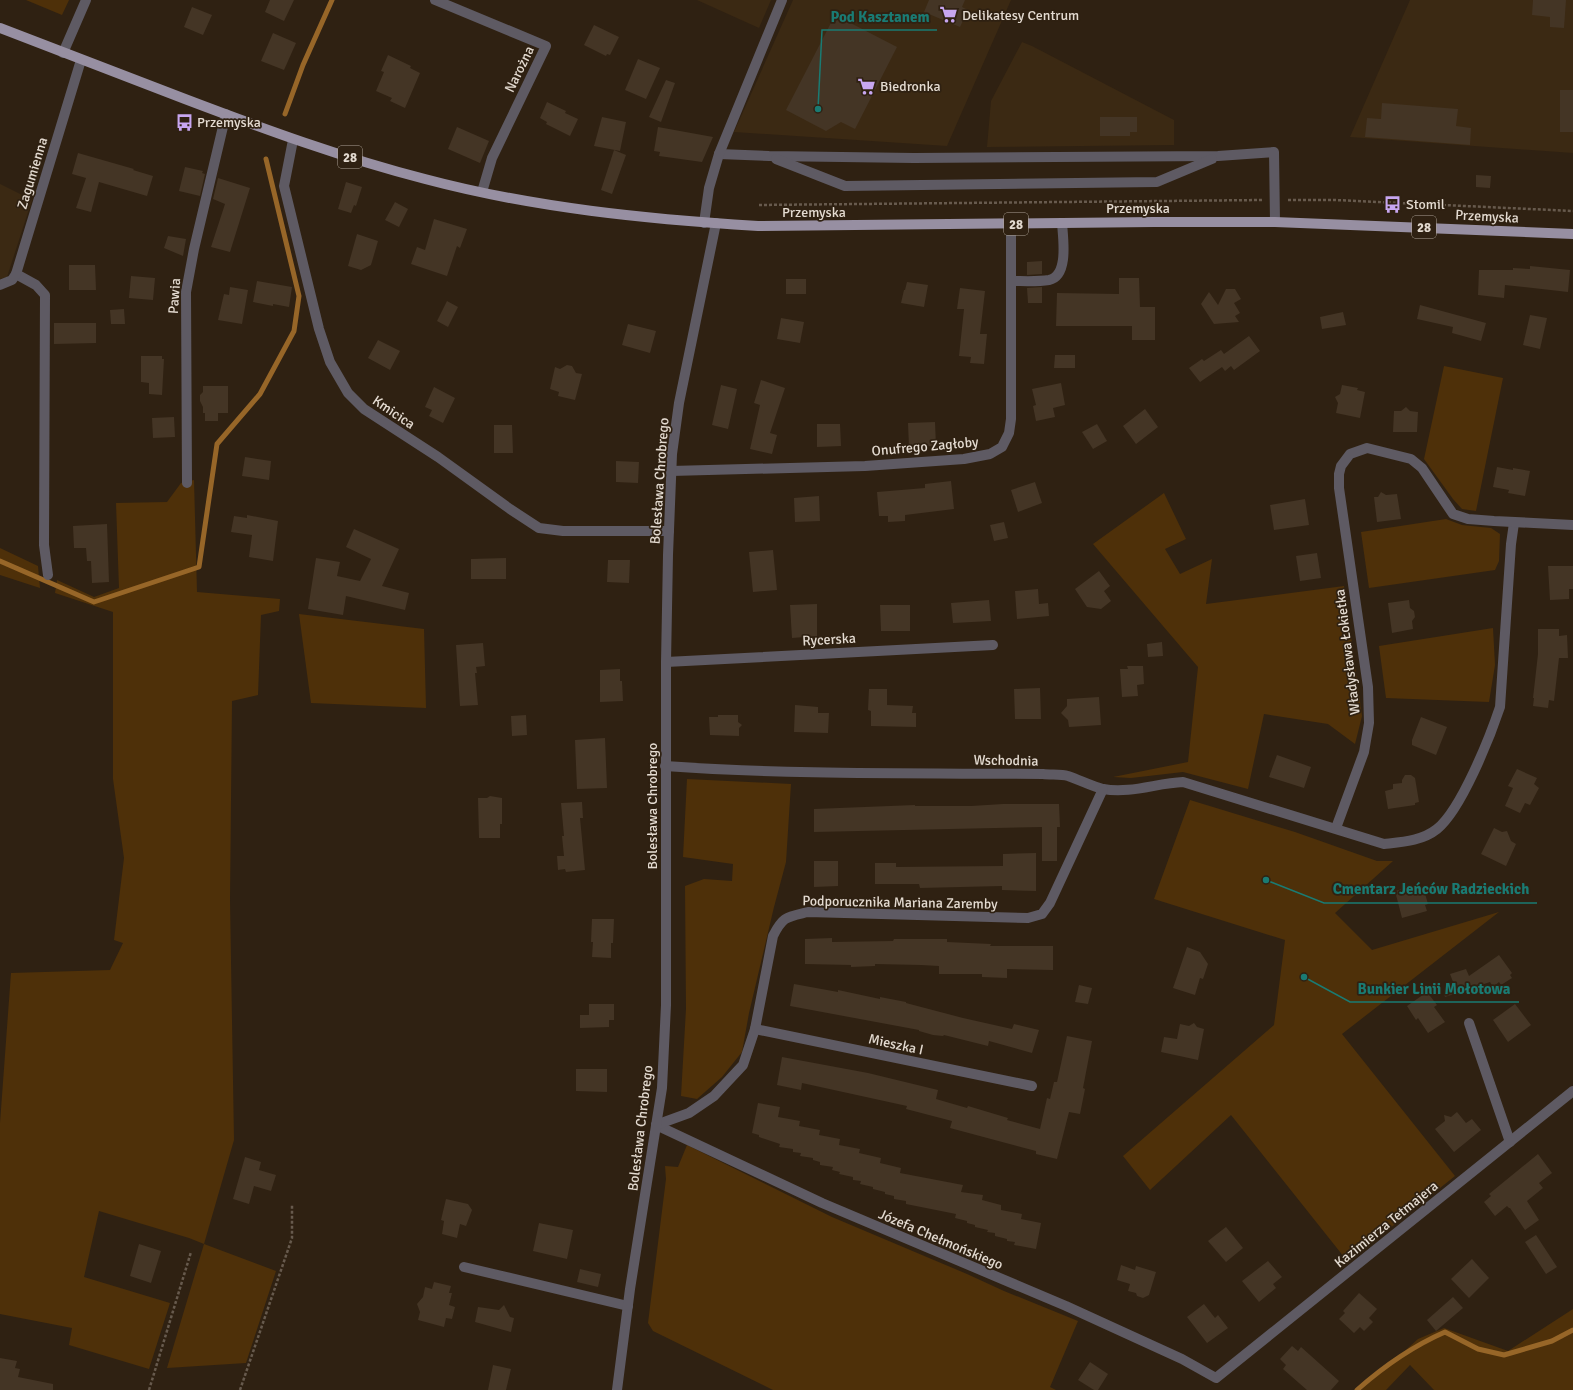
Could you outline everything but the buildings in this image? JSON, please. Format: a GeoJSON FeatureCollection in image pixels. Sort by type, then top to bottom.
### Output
{"type":"FeatureCollection","features":[{"type":"Feature","properties":{"kind":"main road","name":"Przemyska"},"geometry":{"type":"LineString","coordinates":[[0,28],[293,140],[425,179],[516,200],[635,217],[758,226],[1274,222],[1573,234]]}},
{"type":"Feature","properties":{"kind":"street"},"geometry":{"type":"LineString","coordinates":[[63,52],[86,0]]}},
{"type":"Feature","properties":{"kind":"street","name":"Narożna"},"geometry":{"type":"LineString","coordinates":[[435,0],[546,46],[492,158],[482,192]]}},
{"type":"Feature","properties":{"kind":"street"},"geometry":{"type":"LineString","coordinates":[[704,223],[709,188],[719,154],[782,0]]}},
{"type":"Feature","properties":{"kind":"street","name":"Zagumienna"},"geometry":{"type":"LineString","coordinates":[[16,274],[81,60]]}},
{"type":"Feature","properties":{"kind":"street","name":"Pawia"},"geometry":{"type":"LineString","coordinates":[[187,483],[186,292],[194,250],[226,114]]}},
{"type":"Feature","properties":{"kind":"street","name":"Kmicica"},"geometry":{"type":"LineString","coordinates":[[293,140],[284,186],[319,329],[330,362],[348,393],[364,409],[539,528],[563,531],[668,531]]}},
{"type":"Feature","properties":{"kind":"street"},"geometry":{"type":"LineString","coordinates":[[719,154],[914,158],[1218,156],[1274,152],[1274,222]]}},
{"type":"Feature","properties":{"kind":"street"},"geometry":{"type":"LineString","coordinates":[[769,156],[845,186],[1157,182],[1218,156]]}},
{"type":"Feature","properties":{"kind":"street","name":"Bolesława Chrobrego"},"geometry":{"type":"LineString","coordinates":[[617,1390],[628,1306],[662,1088],[666,1005],[665,766],[668,531],[671,471],[679,403],[716,223]]}},
{"type":"Feature","properties":{"kind":"street"},"geometry":{"type":"LineString","coordinates":[[1011,281],[1050,280],[1057,277],[1063,264],[1062,223]]}},
{"type":"Feature","properties":{"kind":"street","name":"Onufrego Zagłoby"},"geometry":{"type":"LineString","coordinates":[[671,471],[865,466],[964,459],[990,454],[1002,447],[1009,433],[1011,419],[1012,224]]}},
{"type":"Feature","properties":{"kind":"street"},"geometry":{"type":"LineString","coordinates":[[0,285],[12,280],[16,274],[36,285],[45,295],[44,545],[48,575]]}},
{"type":"Feature","properties":{"kind":"street","name":"Władysława Łokietka"},"geometry":{"type":"LineString","coordinates":[[1336,828],[1364,752],[1369,723],[1368,687],[1339,488],[1339,474],[1342,466],[1350,454],[1367,448],[1411,459],[1422,468],[1453,514],[1468,519],[1514,523],[1573,525]]}},
{"type":"Feature","properties":{"kind":"street"},"geometry":{"type":"LineString","coordinates":[[1336,828],[1384,844],[1416,840],[1437,829],[1453,811],[1492,731],[1500,707],[1514,523]]}},
{"type":"Feature","properties":{"kind":"street","name":"Rycerska"},"geometry":{"type":"LineString","coordinates":[[666,662],[993,645]]}},
{"type":"Feature","properties":{"kind":"street","name":"Wschodnia"},"geometry":{"type":"LineString","coordinates":[[665,766],[704,769],[781,771],[1043,774],[1067,776],[1103,789],[1143,788],[1167,782],[1183,782],[1336,828]]}},
{"type":"Feature","properties":{"kind":"street","name":"Podporucznika Mariana Zaremby"},"geometry":{"type":"LineString","coordinates":[[656,1125],[689,1113],[714,1096],[743,1065],[755,1029],[773,936],[779,924],[788,916],[808,912],[1028,918],[1042,914],[1050,903],[1103,789]]}},
{"type":"Feature","properties":{"kind":"street"},"geometry":{"type":"LineString","coordinates":[[1468,1023],[1510,1142]]}},
{"type":"Feature","properties":{"kind":"street","name":"Mieszka I"},"geometry":{"type":"LineString","coordinates":[[755,1029],[1032,1086]]}},
{"type":"Feature","properties":{"kind":"street","name":"Kazimierza Tetmajera"},"geometry":{"type":"LineString","coordinates":[[1216,1378],[1573,1091]]}},
{"type":"Feature","properties":{"kind":"street","name":"Józefa Chełmońskiego"},"geometry":{"type":"LineString","coordinates":[[656,1125],[822,1203],[1066,1306],[1182,1359],[1216,1378]]}},
{"type":"Feature","properties":{"kind":"street"},"geometry":{"type":"LineString","coordinates":[[464,1268],[628,1306]]}},
{"type":"Feature","properties":{"kind":"path"},"geometry":{"type":"LineString","coordinates":[[759,205],[1343,200],[1573,211]]}},
{"type":"Feature","properties":{"kind":"path"},"geometry":{"type":"LineString","coordinates":[[240,1390],[292,1238],[292,1205]]}},
{"type":"Feature","properties":{"kind":"path"},"geometry":{"type":"LineString","coordinates":[[149,1390],[191,1252]]}},
{"type":"Feature","properties":{"kind":"shaded area"},"geometry":{"type":"Polygon","coordinates":[[[26,0],[69,0],[62,15],[26,0]]]}},
{"type":"Feature","properties":{"kind":"shaded area"},"geometry":{"type":"Polygon","coordinates":[[[697,0],[771,0],[759,28],[697,0]]]}},
{"type":"Feature","properties":{"kind":"shaded area"},"geometry":{"type":"Polygon","coordinates":[[[793,0],[1011,0],[947,146],[734,132],[793,0]]]}},
{"type":"Feature","properties":{"kind":"shaded area"},"geometry":{"type":"Polygon","coordinates":[[[1410,0],[1573,0],[1573,153],[1350,137],[1410,0]]]}},
{"type":"Feature","properties":{"kind":"shaded area"},"geometry":{"type":"Polygon","coordinates":[[[1022,42],[1174,120],[1174,145],[987,147],[991,101],[1022,42]]]}},
{"type":"Feature","properties":{"kind":"shaded area"},"geometry":{"type":"Polygon","coordinates":[[[0,184],[32,200],[7,277],[0,279],[0,184]]]}},
{"type":"Feature","properties":{"kind":"shaded area"},"geometry":{"type":"Polygon","coordinates":[[[1444,366],[1503,378],[1476,511],[1462,509],[1424,459],[1444,366]]]}},
{"type":"Feature","properties":{"kind":"shaded area"},"geometry":{"type":"Polygon","coordinates":[[[194,480],[197,592],[280,599],[279,611],[261,615],[258,695],[232,701],[230,900],[234,1140],[204,1244],[189,1238],[99,1211],[84,1277],[170,1303],[149,1369],[69,1345],[72,1328],[0,1314],[0,1123],[11,973],[110,970],[123,943],[114,940],[124,858],[113,779],[113,612],[55,593],[57,580],[94,597],[119,588],[116,503],[167,502],[181,483],[194,480]]]}},
{"type":"Feature","properties":{"kind":"shaded area"},"geometry":{"type":"Polygon","coordinates":[[[1164,493],[1186,539],[1165,549],[1180,574],[1212,559],[1206,604],[1344,586],[1362,716],[1355,744],[1328,724],[1264,714],[1248,789],[1183,772],[1131,778],[1113,777],[1188,762],[1198,667],[1093,544],[1164,493]]]}},
{"type":"Feature","properties":{"kind":"shaded area"},"geometry":{"type":"Polygon","coordinates":[[[1446,519],[1462,525],[1491,528],[1500,534],[1499,561],[1495,570],[1369,588],[1361,532],[1446,519]]]}},
{"type":"Feature","properties":{"kind":"shaded area"},"geometry":{"type":"Polygon","coordinates":[[[0,548],[38,566],[40,588],[0,575],[0,548]]]}},
{"type":"Feature","properties":{"kind":"shaded area"},"geometry":{"type":"Polygon","coordinates":[[[299,614],[424,629],[426,708],[311,703],[299,614]]]}},
{"type":"Feature","properties":{"kind":"shaded area"},"geometry":{"type":"Polygon","coordinates":[[[1493,628],[1495,665],[1489,702],[1386,698],[1379,646],[1493,628]]]}},
{"type":"Feature","properties":{"kind":"shaded area"},"geometry":{"type":"Polygon","coordinates":[[[687,779],[791,784],[786,862],[749,1013],[742,1052],[722,1077],[697,1099],[681,1096],[686,1009],[685,886],[704,879],[732,881],[733,864],[683,857],[687,779]]]}},
{"type":"Feature","properties":{"kind":"shaded area"},"geometry":{"type":"Polygon","coordinates":[[[1190,800],[1295,832],[1377,861],[1393,861],[1335,913],[1372,950],[1499,912],[1342,1034],[1455,1176],[1348,1262],[1231,1115],[1150,1190],[1123,1156],[1274,1025],[1285,940],[1154,899],[1190,800]]]}},
{"type":"Feature","properties":{"kind":"shaded area"},"geometry":{"type":"Polygon","coordinates":[[[687,1145],[832,1217],[1078,1321],[1050,1387],[1056,1390],[773,1390],[653,1331],[648,1323],[666,1179],[665,1166],[678,1167],[687,1145]]]}},
{"type":"Feature","properties":{"kind":"shaded area"},"geometry":{"type":"Polygon","coordinates":[[[204,1244],[276,1271],[246,1363],[167,1368],[204,1244]]]}},
{"type":"Feature","properties":{"kind":"shaded area"},"geometry":{"type":"Polygon","coordinates":[[[1573,1309],[1573,1390],[1434,1390],[1410,1365],[1386,1390],[1361,1390],[1418,1339],[1444,1328],[1508,1351],[1573,1309]]]}},
{"type":"Feature","properties":{"kind":"waterway"},"geometry":{"type":"LineString","coordinates":[[285,114],[303,65],[332,0]]}},
{"type":"Feature","properties":{"kind":"waterway"},"geometry":{"type":"LineString","coordinates":[[0,561],[94,602],[199,567],[217,444],[260,394],[294,331],[299,296],[266,159]]}},
{"type":"Feature","properties":{"kind":"waterway"},"geometry":{"type":"LineString","coordinates":[[1357,1390],[1377,1373],[1399,1358],[1421,1344],[1445,1332],[1478,1349],[1504,1355],[1552,1341],[1573,1330]]}},
{"type":"Feature","properties":{"kind":"place","name":"Delikatesy Centrum"},"geometry":{"type":"Point","coordinates":[949,15]}},
{"type":"Feature","properties":{"kind":"place","name":"Biedronka"},"geometry":{"type":"Point","coordinates":[867,86]}},
{"type":"Feature","properties":{"kind":"place","name":"Pod Kasztanem"},"geometry":{"type":"Point","coordinates":[818,109]}},
{"type":"Feature","properties":{"kind":"place","name":"Przemyska"},"geometry":{"type":"Point","coordinates":[184,122]}},
{"type":"Feature","properties":{"kind":"place","name":"Stomil"},"geometry":{"type":"Point","coordinates":[1393,204]}},
{"type":"Feature","properties":{"kind":"place","name":"Cmentarz Jeńców Radzieckich"},"geometry":{"type":"Point","coordinates":[1266,880]}},
{"type":"Feature","properties":{"kind":"place","name":"Bunkier Linii Mołotowa"},"geometry":{"type":"Point","coordinates":[1304,977]}}]}
